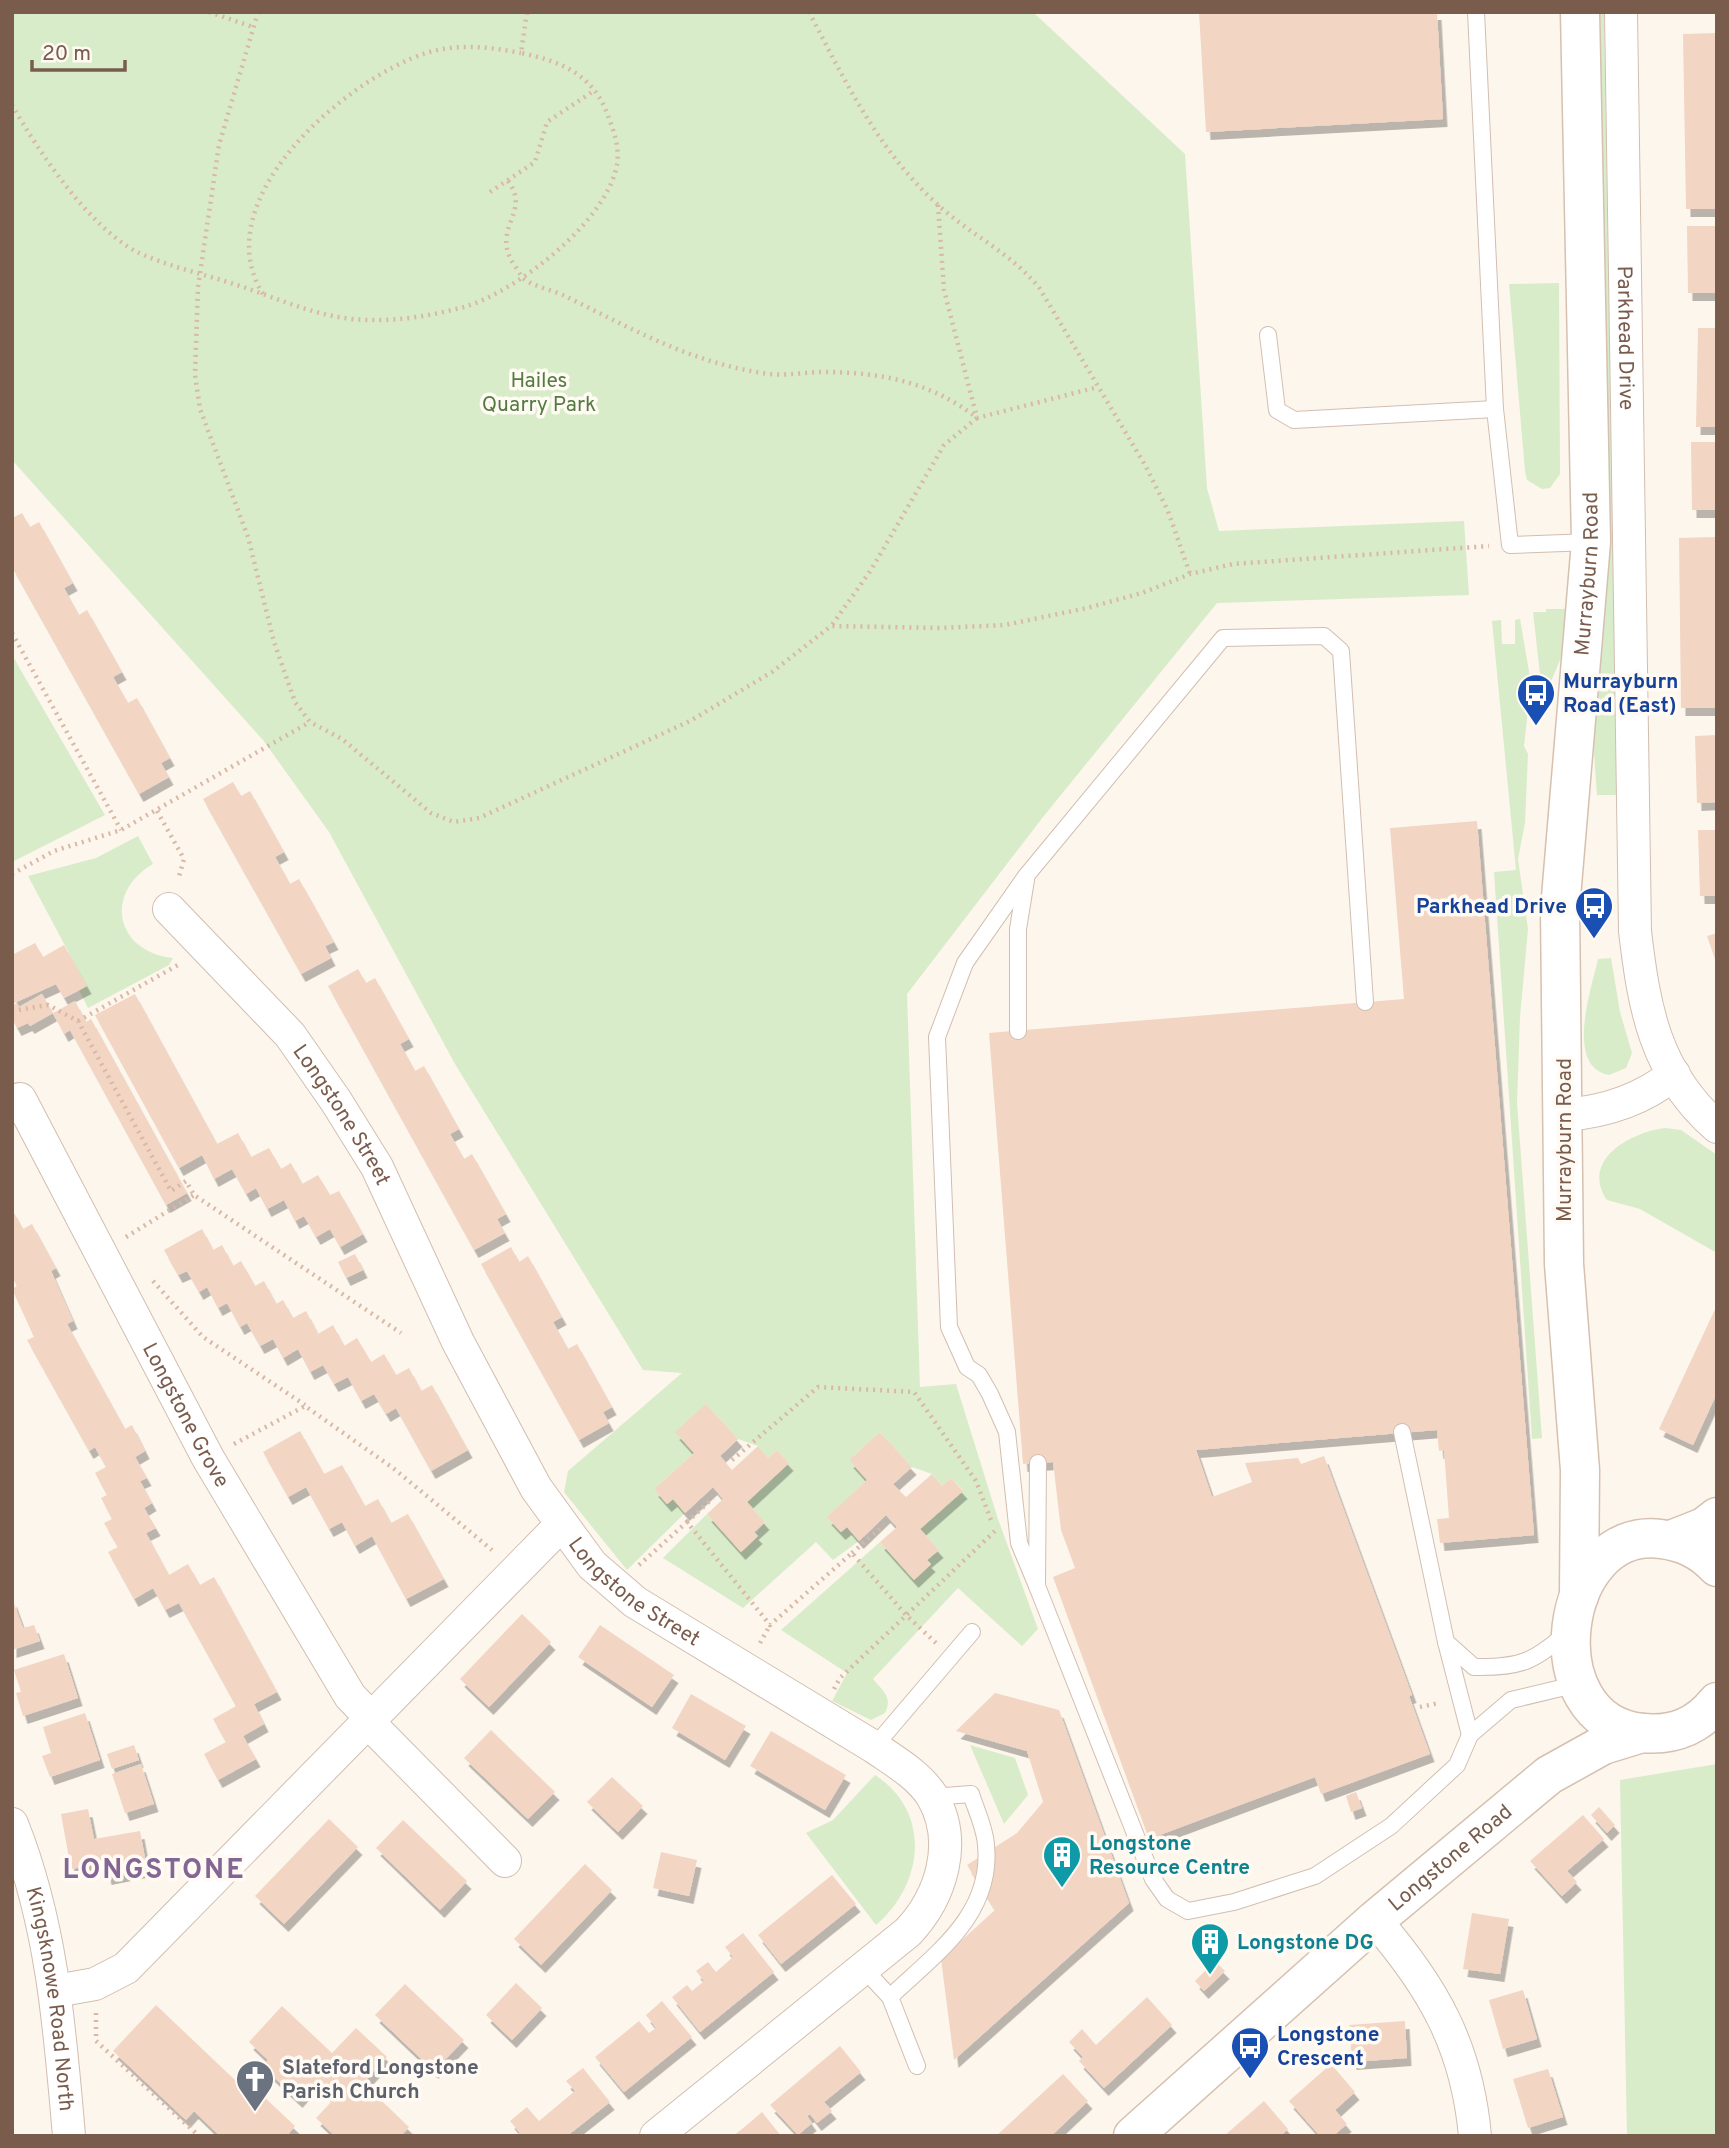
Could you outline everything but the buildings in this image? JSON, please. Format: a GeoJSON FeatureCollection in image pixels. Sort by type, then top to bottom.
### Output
{"type":"FeatureCollection","features":[{"type":"Feature","properties":{"kind":"street","name":"Murrayburn Road"},"geometry":{"type":"LineString","coordinates":[[1580,12],[1591,542],[1581,685],[1562,867],[1564,1264],[1580,1470],[1575,1612],[1570,1658],[1581,1691]]}},
{"type":"Feature","properties":{"kind":"street","name":"Parkhead Drive"},"geometry":{"type":"LineString","coordinates":[[1621,12],[1633,901],[1647,1016],[1658,1048],[1694,1104],[1717,1127]]}},
{"type":"Feature","properties":{"kind":"street","name":"Longstone Street"},"geometry":{"type":"LineString","coordinates":[[169,909],[290,1035],[336,1101],[377,1167],[458,1342],[536,1488],[560,1526],[592,1566],[635,1602],[874,1747],[910,1773],[932,1797],[942,1825],[945,1849],[942,1876],[933,1900],[908,1933],[656,2136]]}},
{"type":"Feature","properties":{"kind":"street"},"geometry":{"type":"LineString","coordinates":[[1564,1115],[1606,1109],[1630,1101],[1674,1074]]}},
{"type":"Feature","properties":{"kind":"street","name":"Longstone Grove"},"geometry":{"type":"LineString","coordinates":[[20,1099],[208,1458],[350,1696],[370,1721],[505,1861]]}},
{"type":"Feature","properties":{"kind":"street","name":"Murrayburn Road"},"geometry":{"type":"LineString","coordinates":[[1580,1470],[1594,1504],[1621,1543]]}},
{"type":"Feature","properties":{"kind":"street"},"geometry":{"type":"LineString","coordinates":[[1671,1540],[1704,1527],[1717,1517]]}},
{"type":"Feature","properties":{"kind":"street"},"geometry":{"type":"LineString","coordinates":[[56,1991],[95,1984],[126,1968],[560,1526]]}},
{"type":"Feature","properties":{"kind":"street"},"geometry":{"type":"LineString","coordinates":[[1575,1612],[1597,1565],[1621,1543],[1638,1538],[1671,1540],[1689,1545],[1717,1567]]}},
{"type":"Feature","properties":{"kind":"street"},"geometry":{"type":"LineString","coordinates":[[1581,1691],[1604,1721],[1619,1728],[1642,1733],[1682,1730],[1697,1722],[1717,1702]]}},
{"type":"Feature","properties":{"kind":"street","name":"Longstone Road"},"geometry":{"type":"LineString","coordinates":[[1549,1775],[1572,1735],[1581,1691]]}},
{"type":"Feature","properties":{"kind":"street","name":"Longstone Road"},"geometry":{"type":"LineString","coordinates":[[1133,2136],[1375,1920],[1549,1775],[1603,1745],[1642,1733]]}},
{"type":"Feature","properties":{"kind":"street","name":"Kingsknowe Road North"},"geometry":{"type":"LineString","coordinates":[[12,1824],[34,1889],[56,1991],[69,2136]]}},
{"type":"Feature","properties":{"kind":"street"},"geometry":{"type":"LineString","coordinates":[[1375,1920],[1422,1977],[1442,2011],[1456,2044],[1468,2085],[1475,2136]]}},
{"type":"Feature","properties":{"kind":"lane"},"geometry":{"type":"LineString","coordinates":[[1476,12],[1495,409],[1510,545],[1591,542]]}},
{"type":"Feature","properties":{"kind":"lane"},"geometry":{"type":"LineString","coordinates":[[1268,335],[1278,410],[1294,420],[1495,409]]}},
{"type":"Feature","properties":{"kind":"lane"},"geometry":{"type":"LineString","coordinates":[[1365,1003],[1341,652],[1324,636],[1223,638],[1026,876],[965,963],[937,1037],[949,1327],[967,1367],[979,1375],[1007,1432],[1019,1543],[1153,1880],[1167,1899],[1188,1911],[1234,1902],[1315,1876],[1391,1826],[1457,1765],[1470,1735],[1511,1700],[1581,1691]]}},
{"type":"Feature","properties":{"kind":"lane"},"geometry":{"type":"LineString","coordinates":[[1017,1031],[1018,929],[1026,876]]}},
{"type":"Feature","properties":{"kind":"lane"},"geometry":{"type":"LineString","coordinates":[[1402,1432],[1446,1642],[1470,1735]]}},
{"type":"Feature","properties":{"kind":"lane"},"geometry":{"type":"LineString","coordinates":[[1037,1586],[1038,1463]]}},
{"type":"Feature","properties":{"kind":"lane"},"geometry":{"type":"LineString","coordinates":[[1446,1642],[1474,1667],[1505,1667],[1540,1656],[1575,1612]]}},
{"type":"Feature","properties":{"kind":"lane"},"geometry":{"type":"LineString","coordinates":[[874,1747],[972,1632]]}},
{"type":"Feature","properties":{"kind":"lane"},"geometry":{"type":"LineString","coordinates":[[890,1997],[965,1925],[979,1903],[986,1872],[986,1844],[971,1794],[932,1797]]}},
{"type":"Feature","properties":{"kind":"lane"},"geometry":{"type":"LineString","coordinates":[[863,1968],[890,1997],[917,2066]]}},
{"type":"Feature","properties":{"kind":"path"},"geometry":{"type":"LineString","coordinates":[[209,12],[253,27]]}},
{"type":"Feature","properties":{"kind":"path"},"geometry":{"type":"LineString","coordinates":[[258,12],[219,145],[200,273],[194,356],[200,409],[248,537],[286,684],[310,722],[342,740],[431,813],[454,822],[466,822],[497,811],[616,754],[667,734],[772,672],[831,625],[871,570],[944,445],[977,418],[1098,387]]}},
{"type":"Feature","properties":{"kind":"path"},"geometry":{"type":"LineString","coordinates":[[521,53],[527,12]]}},
{"type":"Feature","properties":{"kind":"path"},"geometry":{"type":"LineString","coordinates":[[809,12],[878,137],[910,178],[937,205],[1033,279],[1158,491],[1190,574]]}},
{"type":"Feature","properties":{"kind":"path"},"geometry":{"type":"LineString","coordinates":[[12,105],[102,228],[139,252],[314,313],[369,321],[466,307],[523,278],[567,241],[596,209],[609,187],[617,164],[617,142],[603,103],[595,90],[573,69],[521,53],[462,46],[425,54],[349,94],[314,123],[285,155],[260,195],[251,237],[250,259],[253,278],[263,293]]}},
{"type":"Feature","properties":{"kind":"path"},"geometry":{"type":"LineString","coordinates":[[490,192],[538,158],[547,122],[595,90]]}},
{"type":"Feature","properties":{"kind":"path"},"geometry":{"type":"LineString","coordinates":[[508,180],[514,189],[516,203],[506,233],[505,251],[523,278],[689,356],[734,369],[774,375],[867,373],[915,384],[951,398],[977,418]]}},
{"type":"Feature","properties":{"kind":"path"},"geometry":{"type":"LineString","coordinates":[[937,205],[944,290],[977,418]]}},
{"type":"Feature","properties":{"kind":"path"},"geometry":{"type":"LineString","coordinates":[[831,625],[941,628],[1005,625],[1142,593],[1190,574],[1251,561],[1510,545]]}},
{"type":"Feature","properties":{"kind":"path"},"geometry":{"type":"LineString","coordinates":[[12,633],[121,830]]}},
{"type":"Feature","properties":{"kind":"path"},"geometry":{"type":"LineString","coordinates":[[12,874],[54,851],[121,830],[310,722]]}},
{"type":"Feature","properties":{"kind":"path"},"geometry":{"type":"LineString","coordinates":[[157,811],[184,859],[169,909]]}},
{"type":"Feature","properties":{"kind":"path"},"geometry":{"type":"LineString","coordinates":[[78,1021],[207,949]]}},
{"type":"Feature","properties":{"kind":"path"},"geometry":{"type":"LineString","coordinates":[[12,1012],[48,1005],[78,1021],[171,1191],[186,1181],[194,1195],[401,1333]]}},
{"type":"Feature","properties":{"kind":"path"},"geometry":{"type":"LineString","coordinates":[[102,1255],[194,1195]]}},
{"type":"Feature","properties":{"kind":"path"},"geometry":{"type":"LineString","coordinates":[[152,1280],[203,1337],[393,1468],[517,1571]]}},
{"type":"Feature","properties":{"kind":"path"},"geometry":{"type":"LineString","coordinates":[[732,1460],[818,1387],[914,1392],[976,1481],[995,1531],[840,1678],[819,1714]]}},
{"type":"Feature","properties":{"kind":"path"},"geometry":{"type":"LineString","coordinates":[[208,1458],[305,1406]]}},
{"type":"Feature","properties":{"kind":"path"},"geometry":{"type":"LineString","coordinates":[[615,1587],[713,1498]]}},
{"type":"Feature","properties":{"kind":"path"},"geometry":{"type":"LineString","coordinates":[[687,1522],[770,1625],[884,1524]]}},
{"type":"Feature","properties":{"kind":"path"},"geometry":{"type":"LineString","coordinates":[[852,1553],[906,1615],[951,1657]]}},
{"type":"Feature","properties":{"kind":"path"},"geometry":{"type":"LineString","coordinates":[[96,2040],[199,2136]]}},
{"type":"Feature","properties":{"kind":"green space","name":"Hailes Quarry Park"},"geometry":{"type":"Polygon","coordinates":[[[12,12],[1033,12],[1185,154],[1207,488],[1219,531],[1464,521],[1469,595],[1217,603],[1043,817],[907,994],[920,1387],[956,1384],[998,1519],[1038,1629],[1022,1646],[958,1588],[873,1679],[886,1694],[888,1703],[885,1713],[871,1720],[832,1701],[847,1673],[781,1630],[880,1542],[914,1579],[931,1565],[927,1560],[939,1550],[920,1529],[963,1490],[951,1478],[942,1486],[932,1474],[912,1467],[880,1432],[849,1460],[867,1480],[828,1517],[840,1532],[847,1527],[859,1541],[833,1560],[816,1542],[743,1608],[663,1558],[707,1514],[741,1552],[765,1522],[747,1502],[789,1463],[777,1450],[768,1458],[758,1446],[738,1439],[706,1404],[694,1453],[654,1489],[667,1504],[673,1499],[685,1513],[627,1570],[564,1492],[568,1471],[682,1373],[643,1370],[455,1064],[329,832],[263,740],[12,460],[12,12]]]}},
{"type":"Feature","properties":{"kind":"green space"},"geometry":{"type":"Polygon","coordinates":[[[1600,12],[1604,12],[1617,795],[1597,795],[1593,739],[1609,511],[1600,12]]]}},
{"type":"Feature","properties":{"kind":"green space"},"geometry":{"type":"Polygon","coordinates":[[[1559,283],[1560,474],[1550,488],[1542,489],[1527,480],[1525,471],[1509,284],[1559,283]]]}},
{"type":"Feature","properties":{"kind":"green space"},"geometry":{"type":"Polygon","coordinates":[[[1546,609],[1568,609],[1562,655],[1543,701],[1533,612],[1546,612],[1546,609]]]}},
{"type":"Feature","properties":{"kind":"green space"},"geometry":{"type":"Polygon","coordinates":[[[1520,619],[1531,683],[1524,746],[1528,754],[1525,823],[1518,859],[1528,929],[1520,1017],[1517,1103],[1542,1438],[1532,1439],[1494,872],[1516,870],[1492,621],[1501,620],[1502,644],[1515,644],[1515,620],[1520,619]]]}},
{"type":"Feature","properties":{"kind":"green space"},"geometry":{"type":"Polygon","coordinates":[[[12,655],[105,815],[12,862],[12,655]]]}},
{"type":"Feature","properties":{"kind":"green space"},"geometry":{"type":"Polygon","coordinates":[[[138,836],[153,864],[137,876],[127,890],[122,905],[123,920],[128,933],[139,945],[154,953],[173,958],[169,965],[88,1008],[79,990],[86,985],[28,876],[96,858],[138,836]]]}},
{"type":"Feature","properties":{"kind":"green space"},"geometry":{"type":"Polygon","coordinates":[[[1611,958],[1620,1012],[1632,1053],[1626,1068],[1609,1075],[1595,1069],[1587,1057],[1584,1024],[1598,959],[1611,958]]]}},
{"type":"Feature","properties":{"kind":"green space"},"geometry":{"type":"Polygon","coordinates":[[[1665,1128],[1681,1130],[1717,1155],[1717,1253],[1640,1209],[1607,1200],[1600,1185],[1600,1172],[1605,1160],[1614,1150],[1638,1135],[1665,1128]]]}},
{"type":"Feature","properties":{"kind":"green space"},"geometry":{"type":"Polygon","coordinates":[[[970,1745],[1015,1758],[1028,1795],[1004,1824],[970,1745]]]}},
{"type":"Feature","properties":{"kind":"green space"},"geometry":{"type":"Polygon","coordinates":[[[1717,1764],[1717,2136],[1627,2136],[1620,1780],[1717,1764]]]}},
{"type":"Feature","properties":{"kind":"green space"},"geometry":{"type":"Polygon","coordinates":[[[875,1775],[893,1790],[906,1808],[913,1828],[915,1848],[912,1869],[904,1889],[892,1908],[876,1925],[806,1833],[833,1820],[875,1775]]]}},
{"type":"Feature","properties":{"kind":"place","name":"Murrayburn Road (East)"},"geometry":{"type":"Point","coordinates":[1536,727]}},
{"type":"Feature","properties":{"kind":"place","name":"Parkhead Drive"},"geometry":{"type":"Point","coordinates":[1594,940]}},
{"type":"Feature","properties":{"kind":"place","name":"Longstone Resource Centre"},"geometry":{"type":"Point","coordinates":[1062,1889]}},
{"type":"Feature","properties":{"kind":"place","name":"Longstone DG"},"geometry":{"type":"Point","coordinates":[1210,1976]}},
{"type":"Feature","properties":{"kind":"place","name":"Longstone Crescent"},"geometry":{"type":"Point","coordinates":[1250,2080]}},
{"type":"Feature","properties":{"kind":"place","name":"Slateford Longstone Parish Church"},"geometry":{"type":"Point","coordinates":[255,2113]}},
{"type":"Feature","properties":{"kind":"district","name":"LONGSTONE"},"geometry":{"type":"Point","coordinates":[154,1868]}}]}
